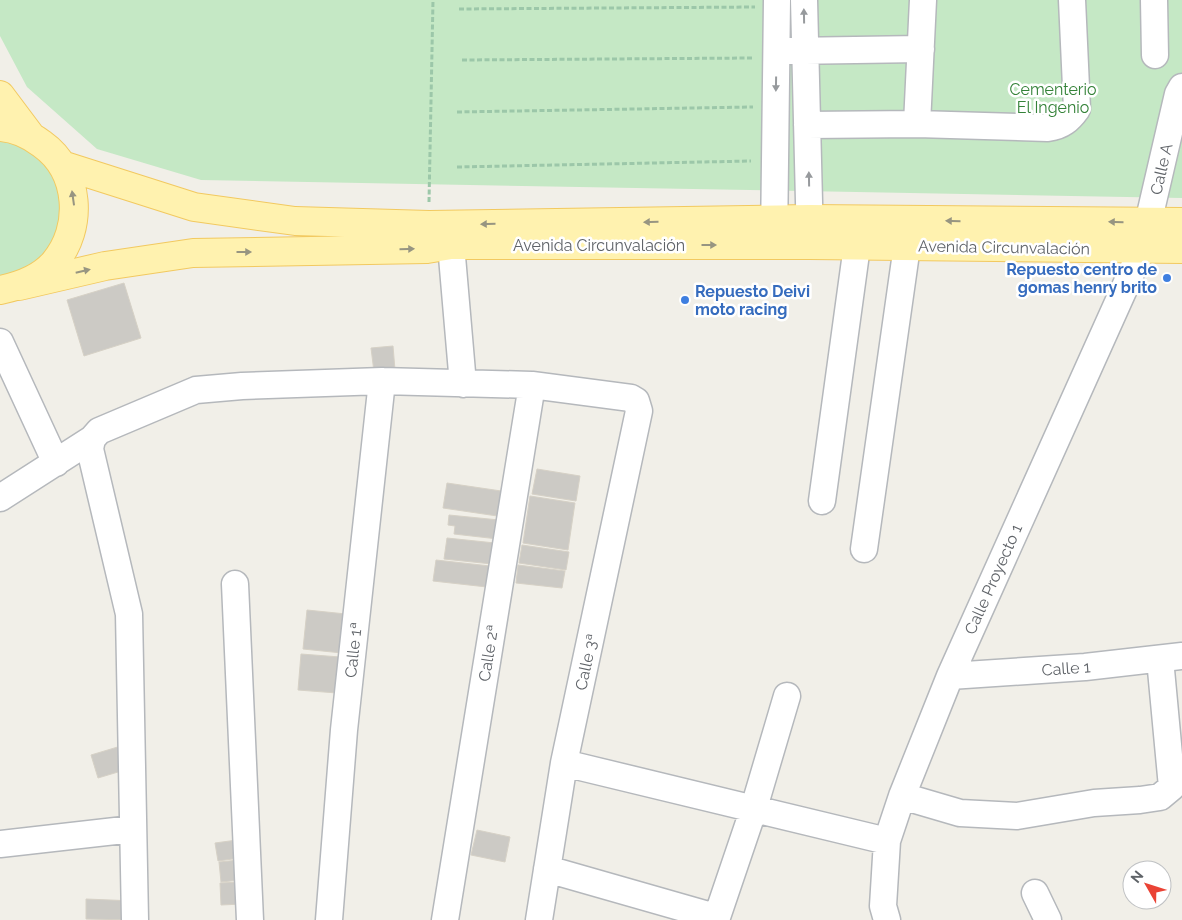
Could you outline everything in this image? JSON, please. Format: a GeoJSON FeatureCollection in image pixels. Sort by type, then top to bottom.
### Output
{"type":"FeatureCollection","features":[{"type":"Feature","properties":{"kind":"main road"},"geometry":{"type":"LineString","coordinates":[[0,95],[30,135],[48,148],[62,165],[71,184],[74,205],[73,226],[66,246],[54,263],[38,277],[10,288]]}},
{"type":"Feature","properties":{"kind":"main road"},"geometry":{"type":"LineString","coordinates":[[0,127],[30,135]]}},
{"type":"Feature","properties":{"kind":"main road","name":"Avenida Circunvalación"},"geometry":{"type":"LineString","coordinates":[[62,165],[194,208],[295,221],[444,232],[810,232],[1145,236],[1182,249]]}},
{"type":"Feature","properties":{"kind":"main road","name":"Avenida Circunvalación"},"geometry":{"type":"LineString","coordinates":[[810,232],[857,246],[907,246],[1145,236],[1182,222]]}},
{"type":"Feature","properties":{"kind":"main road","name":"Avenida Circunvalación"},"geometry":{"type":"LineString","coordinates":[[10,288],[105,266],[193,253],[427,249],[444,232]]}},
{"type":"Feature","properties":{"kind":"street"},"geometry":{"type":"LineString","coordinates":[[804,0],[810,232]]}},
{"type":"Feature","properties":{"kind":"street"},"geometry":{"type":"LineString","coordinates":[[917,124],[923,0]]}},
{"type":"Feature","properties":{"kind":"street"},"geometry":{"type":"LineString","coordinates":[[807,125],[917,124],[1048,128],[1060,126],[1070,119],[1077,109],[1072,0]]}},
{"type":"Feature","properties":{"kind":"street"},"geometry":{"type":"LineString","coordinates":[[1154,0],[1155,55]]}},
{"type":"Feature","properties":{"kind":"street"},"geometry":{"type":"LineString","coordinates":[[774,233],[776,4]]}},
{"type":"Feature","properties":{"kind":"street"},"geometry":{"type":"LineString","coordinates":[[776,55],[805,50],[921,49]]}},
{"type":"Feature","properties":{"kind":"street","name":"Calle A"},"geometry":{"type":"LineString","coordinates":[[1145,236],[1178,94],[1182,87]]}},
{"type":"Feature","properties":{"kind":"street"},"geometry":{"type":"LineString","coordinates":[[444,232],[463,384]]}},
{"type":"Feature","properties":{"kind":"street","name":"Calle Proyecto 1"},"geometry":{"type":"LineString","coordinates":[[887,920],[883,906],[887,841],[902,796],[950,676],[1145,236]]}},
{"type":"Feature","properties":{"kind":"street"},"geometry":{"type":"LineString","coordinates":[[822,501],[857,246]]}},
{"type":"Feature","properties":{"kind":"street"},"geometry":{"type":"LineString","coordinates":[[864,549],[907,246]]}},
{"type":"Feature","properties":{"kind":"street"},"geometry":{"type":"LineString","coordinates":[[0,342],[56,463]]}},
{"type":"Feature","properties":{"kind":"street"},"geometry":{"type":"LineString","coordinates":[[0,498],[92,439],[99,431],[196,390],[242,386],[382,382],[532,385]]}},
{"type":"Feature","properties":{"kind":"street","name":"Calle 1ª"},"geometry":{"type":"LineString","coordinates":[[329,920],[344,730],[382,382]]}},
{"type":"Feature","properties":{"kind":"street","name":"Calle 3ª"},"geometry":{"type":"LineString","coordinates":[[532,385],[631,398],[639,406],[564,763],[539,920]]}},
{"type":"Feature","properties":{"kind":"street","name":"Calle 2ª"},"geometry":{"type":"LineString","coordinates":[[445,920],[532,385]]}},
{"type":"Feature","properties":{"kind":"street"},"geometry":{"type":"LineString","coordinates":[[92,439],[90,449],[129,614],[135,920]]}},
{"type":"Feature","properties":{"kind":"street"},"geometry":{"type":"LineString","coordinates":[[235,584],[250,920]]}},
{"type":"Feature","properties":{"kind":"street"},"geometry":{"type":"LineString","coordinates":[[902,796],[960,812],[1017,816],[1094,803],[1160,797],[1172,787],[1171,657]]}},
{"type":"Feature","properties":{"kind":"street","name":"Calle 1"},"geometry":{"type":"LineString","coordinates":[[950,676],[1085,668],[1171,657]]}},
{"type":"Feature","properties":{"kind":"street"},"geometry":{"type":"LineString","coordinates":[[547,869],[715,918],[753,811],[787,696]]}},
{"type":"Feature","properties":{"kind":"street"},"geometry":{"type":"LineString","coordinates":[[564,763],[753,811],[887,841]]}},
{"type":"Feature","properties":{"kind":"street"},"geometry":{"type":"LineString","coordinates":[[0,844],[133,829]]}},
{"type":"Feature","properties":{"kind":"street"},"geometry":{"type":"LineString","coordinates":[[1035,892],[1048,920]]}},
{"type":"Feature","properties":{"kind":"path"},"geometry":{"type":"LineString","coordinates":[[432,0],[444,232]]}},
{"type":"Feature","properties":{"kind":"path"},"geometry":{"type":"LineString","coordinates":[[459,9],[776,4]]}},
{"type":"Feature","properties":{"kind":"path"},"geometry":{"type":"LineString","coordinates":[[462,60],[776,55]]}},
{"type":"Feature","properties":{"kind":"path"},"geometry":{"type":"LineString","coordinates":[[456,112],[776,107]]}},
{"type":"Feature","properties":{"kind":"path"},"geometry":{"type":"LineString","coordinates":[[457,167],[775,160]]}},
{"type":"Feature","properties":{"kind":"green space","name":"Cementerio El Ingenio"},"geometry":{"type":"Polygon","coordinates":[[[0,0],[1182,0],[1182,198],[201,180],[97,149],[27,87],[0,36],[0,0]]]}},
{"type":"Feature","properties":{"kind":"green space"},"geometry":{"type":"Polygon","coordinates":[[[0,140],[22,145],[39,156],[52,173],[60,193],[61,215],[57,236],[46,255],[26,271],[0,278],[0,140]]]}},
{"type":"Feature","properties":{"kind":"building"},"geometry":{"type":"Polygon","coordinates":[[[124,283],[141,338],[84,356],[67,300],[124,283]]]}},
{"type":"Feature","properties":{"kind":"building"},"geometry":{"type":"Polygon","coordinates":[[[393,346],[395,370],[374,372],[371,348],[393,346]]]}},
{"type":"Feature","properties":{"kind":"building"},"geometry":{"type":"Polygon","coordinates":[[[537,469],[580,476],[576,501],[532,494],[537,469]]]}},
{"type":"Feature","properties":{"kind":"building"},"geometry":{"type":"Polygon","coordinates":[[[447,483],[508,492],[504,517],[443,508],[447,483]]]}},
{"type":"Feature","properties":{"kind":"building"},"geometry":{"type":"Polygon","coordinates":[[[530,496],[575,503],[568,550],[523,543],[530,496]]]}},
{"type":"Feature","properties":{"kind":"building"},"geometry":{"type":"Polygon","coordinates":[[[449,515],[499,520],[498,539],[454,534],[455,526],[448,525],[449,515]]]}},
{"type":"Feature","properties":{"kind":"building"},"geometry":{"type":"Polygon","coordinates":[[[447,538],[495,543],[492,564],[444,559],[447,538]]]}},
{"type":"Feature","properties":{"kind":"building"},"geometry":{"type":"Polygon","coordinates":[[[522,545],[569,552],[566,570],[519,563],[522,545]]]}},
{"type":"Feature","properties":{"kind":"building"},"geometry":{"type":"Polygon","coordinates":[[[436,560],[490,566],[487,587],[433,581],[436,560]]]}},
{"type":"Feature","properties":{"kind":"building"},"geometry":{"type":"Polygon","coordinates":[[[518,565],[565,571],[562,588],[516,583],[518,565]]]}},
{"type":"Feature","properties":{"kind":"building"},"geometry":{"type":"Polygon","coordinates":[[[307,610],[346,614],[342,653],[303,649],[307,610]]]}},
{"type":"Feature","properties":{"kind":"building"},"geometry":{"type":"Polygon","coordinates":[[[301,654],[340,657],[337,693],[298,690],[301,654]]]}},
{"type":"Feature","properties":{"kind":"building"},"geometry":{"type":"Polygon","coordinates":[[[121,746],[128,769],[98,778],[91,755],[121,746]]]}},
{"type":"Feature","properties":{"kind":"building"},"geometry":{"type":"Polygon","coordinates":[[[477,830],[510,837],[505,862],[471,855],[477,830]]]}},
{"type":"Feature","properties":{"kind":"building"},"geometry":{"type":"Polygon","coordinates":[[[237,840],[240,858],[218,861],[215,843],[237,840]]]}},
{"type":"Feature","properties":{"kind":"building"},"geometry":{"type":"Polygon","coordinates":[[[239,860],[241,880],[221,882],[219,862],[239,860]]]}},
{"type":"Feature","properties":{"kind":"building"},"geometry":{"type":"Polygon","coordinates":[[[241,882],[242,904],[221,905],[220,883],[241,882]]]}},
{"type":"Feature","properties":{"kind":"building"},"geometry":{"type":"Polygon","coordinates":[[[86,899],[134,901],[134,920],[86,919],[86,899]]]}},
{"type":"Feature","properties":{"kind":"place","name":"Repuesto centro de gomas henry brito"},"geometry":{"type":"Point","coordinates":[1167,278]}},
{"type":"Feature","properties":{"kind":"place","name":"Repuesto Deivi moto racing"},"geometry":{"type":"Point","coordinates":[685,300]}}]}
